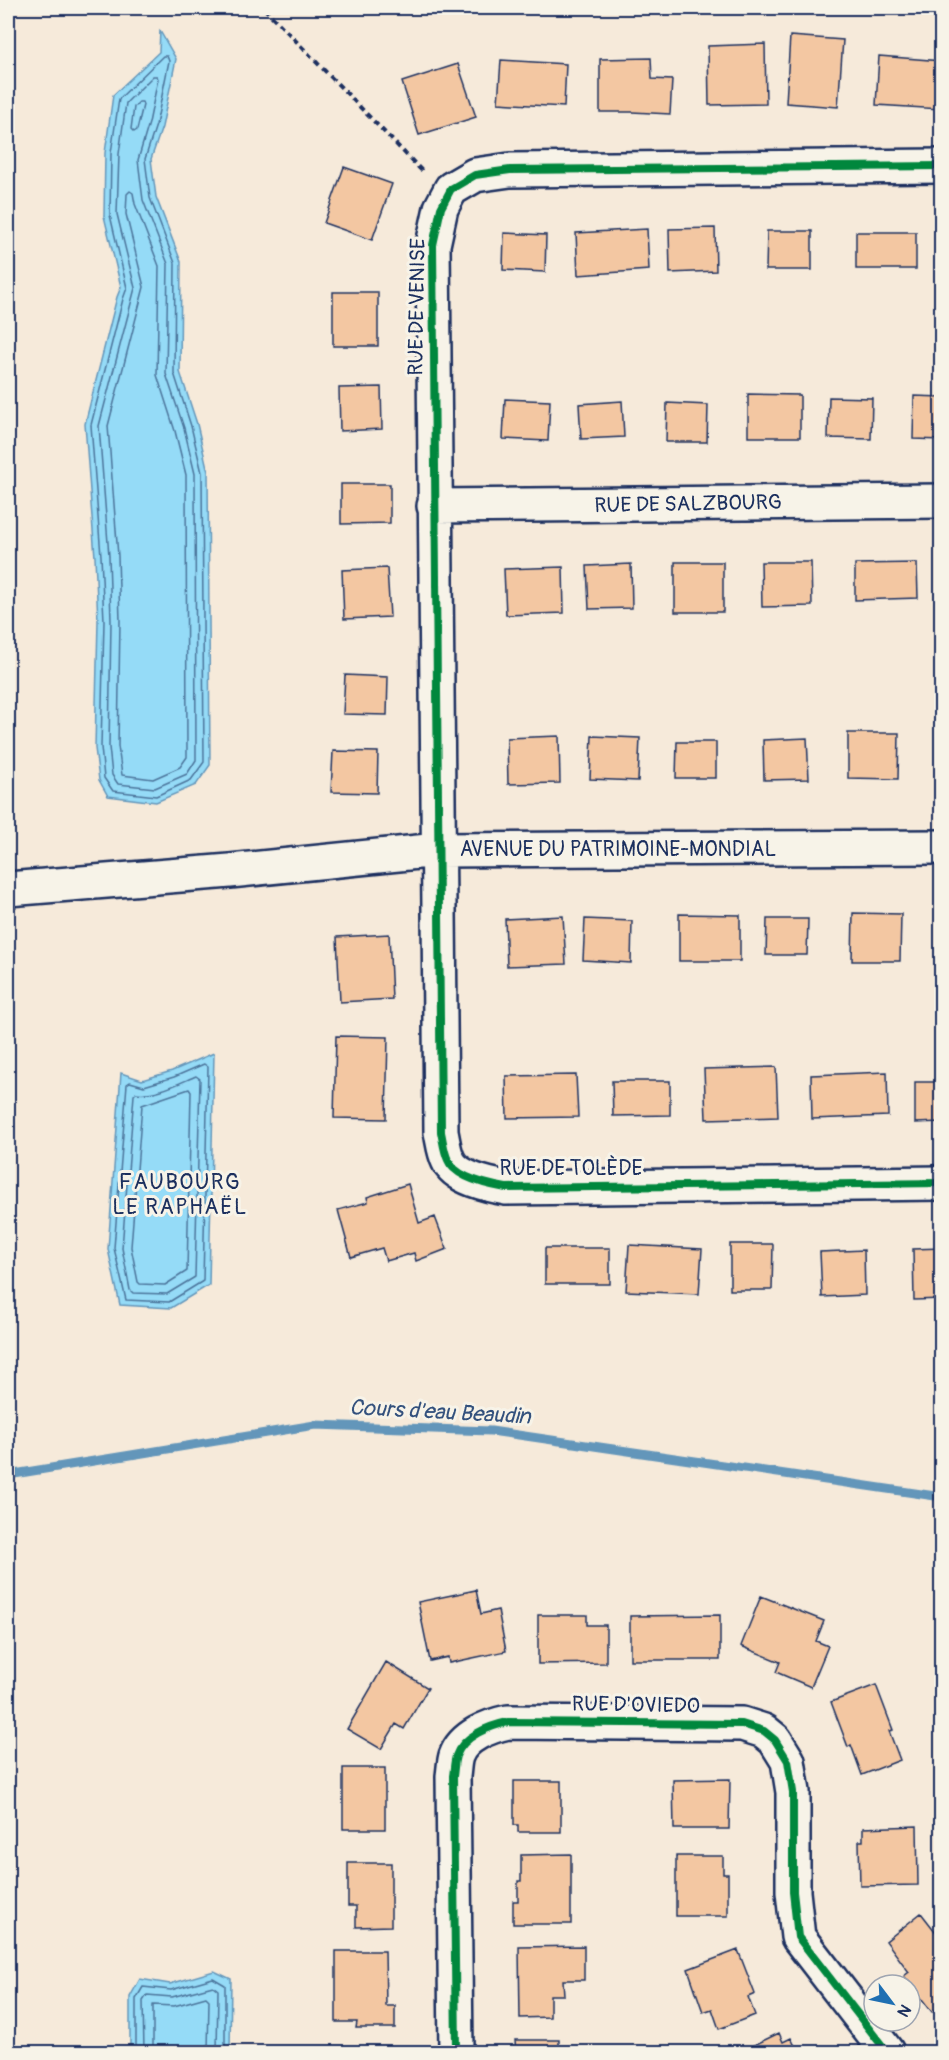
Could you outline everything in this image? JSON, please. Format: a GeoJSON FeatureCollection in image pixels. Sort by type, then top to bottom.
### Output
{"type":"FeatureCollection","features":[{"type":"Feature","properties":{"kind":"street"},"geometry":{"type":"LineString","coordinates":[[451,189],[475,174],[510,170],[942,166]]}},
{"type":"Feature","properties":{"kind":"street","name":"RUE DE VENISE"},"geometry":{"type":"LineString","coordinates":[[438,850],[433,245],[441,208],[451,189]]}},
{"type":"Feature","properties":{"kind":"street","name":"RUE DE SALZBOURG"},"geometry":{"type":"LineString","coordinates":[[434,506],[942,501]]}},
{"type":"Feature","properties":{"kind":"street","name":"AVENUE DU PATRIMOINE-MONDIAL"},"geometry":{"type":"LineString","coordinates":[[8,889],[207,873],[438,850],[942,847]]}},
{"type":"Feature","properties":{"kind":"street","name":"RUE DE TOLÈDE"},"geometry":{"type":"LineString","coordinates":[[438,850],[441,1132],[449,1163],[462,1174],[483,1184],[506,1188],[942,1183]]}},
{"type":"Feature","properties":{"kind":"street","name":"RUE D'OVIEDO"},"geometry":{"type":"LineString","coordinates":[[456,2052],[453,1776],[456,1754],[472,1737],[488,1726],[508,1722],[742,1724],[764,1731],[775,1740],[788,1761],[793,1792],[793,1892],[798,1937],[887,2052]]}},
{"type":"Feature","properties":{"kind":"path"},"geometry":{"type":"LineString","coordinates":[[264,8],[430,179],[451,189]]}},
{"type":"Feature","properties":{"kind":"water"},"geometry":{"type":"Polygon","coordinates":[[[160,31],[176,59],[162,127],[151,159],[156,197],[181,262],[180,372],[197,424],[208,472],[210,765],[196,785],[156,802],[108,796],[99,780],[95,748],[98,621],[85,424],[121,287],[104,216],[105,153],[113,95],[159,52],[160,31]]]}},
{"type":"Feature","properties":{"kind":"water"},"geometry":{"type":"Polygon","coordinates":[[[214,1053],[209,1285],[171,1308],[120,1305],[108,1249],[121,1073],[142,1080],[172,1071],[214,1053]]]}},
{"type":"Feature","properties":{"kind":"water"},"geometry":{"type":"Polygon","coordinates":[[[214,1971],[231,1979],[230,2052],[130,2052],[130,1997],[140,1979],[170,1984],[214,1971]]]}},
{"type":"Feature","properties":{"kind":"building"},"geometry":{"type":"Polygon","coordinates":[[[790,36],[843,40],[838,107],[786,103],[790,36]]]}},
{"type":"Feature","properties":{"kind":"building"},"geometry":{"type":"Polygon","coordinates":[[[765,44],[766,104],[709,105],[708,46],[765,44]]]}},
{"type":"Feature","properties":{"kind":"building"},"geometry":{"type":"Polygon","coordinates":[[[879,56],[942,61],[941,109],[876,105],[879,56]]]}},
{"type":"Feature","properties":{"kind":"building"},"geometry":{"type":"Polygon","coordinates":[[[651,58],[652,79],[672,80],[670,114],[600,112],[600,59],[651,58]]]}},
{"type":"Feature","properties":{"kind":"building"},"geometry":{"type":"Polygon","coordinates":[[[501,60],[566,64],[564,107],[498,103],[501,60]]]}},
{"type":"Feature","properties":{"kind":"building"},"geometry":{"type":"Polygon","coordinates":[[[458,64],[476,117],[419,135],[402,82],[458,64]]]}},
{"type":"Feature","properties":{"kind":"building"},"geometry":{"type":"Polygon","coordinates":[[[344,167],[392,184],[372,240],[324,223],[344,167]]]}},
{"type":"Feature","properties":{"kind":"building"},"geometry":{"type":"Polygon","coordinates":[[[715,228],[716,271],[670,273],[669,229],[715,228]]]}},
{"type":"Feature","properties":{"kind":"building"},"geometry":{"type":"Polygon","coordinates":[[[647,229],[649,270],[578,275],[576,233],[647,229]]]}},
{"type":"Feature","properties":{"kind":"building"},"geometry":{"type":"Polygon","coordinates":[[[767,231],[812,231],[812,270],[766,270],[767,231]]]}},
{"type":"Feature","properties":{"kind":"building"},"geometry":{"type":"Polygon","coordinates":[[[856,232],[916,232],[916,269],[856,269],[856,232]]]}},
{"type":"Feature","properties":{"kind":"building"},"geometry":{"type":"Polygon","coordinates":[[[504,233],[546,235],[545,272],[503,270],[504,233]]]}},
{"type":"Feature","properties":{"kind":"building"},"geometry":{"type":"Polygon","coordinates":[[[333,292],[378,292],[378,346],[333,346],[333,292]]]}},
{"type":"Feature","properties":{"kind":"building"},"geometry":{"type":"Polygon","coordinates":[[[381,387],[382,429],[340,431],[339,388],[381,387]]]}},
{"type":"Feature","properties":{"kind":"building"},"geometry":{"type":"Polygon","coordinates":[[[748,394],[800,395],[800,437],[748,437],[748,394]]]}},
{"type":"Feature","properties":{"kind":"building"},"geometry":{"type":"Polygon","coordinates":[[[914,396],[942,397],[942,440],[913,439],[914,396]]]}},
{"type":"Feature","properties":{"kind":"building"},"geometry":{"type":"Polygon","coordinates":[[[829,397],[872,398],[871,439],[828,438],[829,397]]]}},
{"type":"Feature","properties":{"kind":"building"},"geometry":{"type":"Polygon","coordinates":[[[505,399],[550,401],[548,441],[503,439],[505,399]]]}},
{"type":"Feature","properties":{"kind":"building"},"geometry":{"type":"Polygon","coordinates":[[[622,401],[624,437],[581,439],[579,404],[622,401]]]}},
{"type":"Feature","properties":{"kind":"building"},"geometry":{"type":"Polygon","coordinates":[[[667,403],[708,405],[707,442],[666,442],[667,403]]]}},
{"type":"Feature","properties":{"kind":"building"},"geometry":{"type":"Polygon","coordinates":[[[341,484],[390,484],[390,523],[341,524],[341,484]]]}},
{"type":"Feature","properties":{"kind":"building"},"geometry":{"type":"Polygon","coordinates":[[[675,562],[723,562],[723,612],[675,612],[675,562]]]}},
{"type":"Feature","properties":{"kind":"building"},"geometry":{"type":"Polygon","coordinates":[[[761,562],[811,562],[812,606],[762,607],[761,562]]]}},
{"type":"Feature","properties":{"kind":"building"},"geometry":{"type":"Polygon","coordinates":[[[917,563],[918,598],[855,600],[855,564],[917,563]]]}},
{"type":"Feature","properties":{"kind":"building"},"geometry":{"type":"Polygon","coordinates":[[[631,564],[632,608],[589,609],[587,566],[631,564]]]}},
{"type":"Feature","properties":{"kind":"building"},"geometry":{"type":"Polygon","coordinates":[[[563,567],[564,613],[506,615],[504,569],[563,567]]]}},
{"type":"Feature","properties":{"kind":"building"},"geometry":{"type":"Polygon","coordinates":[[[387,568],[390,617],[344,619],[342,570],[387,568]]]}},
{"type":"Feature","properties":{"kind":"building"},"geometry":{"type":"Polygon","coordinates":[[[345,675],[388,677],[387,715],[343,714],[345,675]]]}},
{"type":"Feature","properties":{"kind":"building"},"geometry":{"type":"Polygon","coordinates":[[[848,733],[899,733],[898,779],[848,778],[848,733]]]}},
{"type":"Feature","properties":{"kind":"building"},"geometry":{"type":"Polygon","coordinates":[[[559,736],[560,783],[508,784],[507,738],[559,736]]]}},
{"type":"Feature","properties":{"kind":"building"},"geometry":{"type":"Polygon","coordinates":[[[592,736],[640,738],[638,781],[590,779],[592,736]]]}},
{"type":"Feature","properties":{"kind":"building"},"geometry":{"type":"Polygon","coordinates":[[[807,738],[809,779],[764,780],[763,740],[807,738]]]}},
{"type":"Feature","properties":{"kind":"building"},"geometry":{"type":"Polygon","coordinates":[[[677,742],[716,742],[716,778],[676,778],[677,742]]]}},
{"type":"Feature","properties":{"kind":"building"},"geometry":{"type":"Polygon","coordinates":[[[333,751],[378,752],[377,793],[331,792],[333,751]]]}},
{"type":"Feature","properties":{"kind":"building"},"geometry":{"type":"Polygon","coordinates":[[[853,913],[901,914],[900,961],[852,961],[853,913]]]}},
{"type":"Feature","properties":{"kind":"building"},"geometry":{"type":"Polygon","coordinates":[[[679,914],[740,915],[740,961],[679,961],[679,914]]]}},
{"type":"Feature","properties":{"kind":"building"},"geometry":{"type":"Polygon","coordinates":[[[563,916],[566,964],[507,966],[505,919],[563,916]]]}},
{"type":"Feature","properties":{"kind":"building"},"geometry":{"type":"Polygon","coordinates":[[[585,919],[632,921],[631,963],[583,960],[585,919]]]}},
{"type":"Feature","properties":{"kind":"building"},"geometry":{"type":"Polygon","coordinates":[[[767,919],[808,919],[807,955],[766,955],[767,919]]]}},
{"type":"Feature","properties":{"kind":"building"},"geometry":{"type":"Polygon","coordinates":[[[389,934],[392,999],[340,1002],[337,937],[389,934]]]}},
{"type":"Feature","properties":{"kind":"building"},"geometry":{"type":"Polygon","coordinates":[[[336,1036],[388,1037],[386,1119],[334,1118],[336,1036]]]}},
{"type":"Feature","properties":{"kind":"building"},"geometry":{"type":"Polygon","coordinates":[[[776,1067],[778,1117],[706,1119],[704,1069],[776,1067]]]}},
{"type":"Feature","properties":{"kind":"building"},"geometry":{"type":"Polygon","coordinates":[[[887,1072],[888,1116],[812,1119],[811,1075],[887,1072]]]}},
{"type":"Feature","properties":{"kind":"building"},"geometry":{"type":"Polygon","coordinates":[[[576,1075],[578,1117],[507,1118],[506,1076],[576,1075]]]}},
{"type":"Feature","properties":{"kind":"building"},"geometry":{"type":"Polygon","coordinates":[[[612,1081],[670,1081],[670,1115],[613,1116],[612,1081]]]}},
{"type":"Feature","properties":{"kind":"building"},"geometry":{"type":"Polygon","coordinates":[[[915,1082],[942,1082],[942,1122],[915,1123],[915,1082]]]}},
{"type":"Feature","properties":{"kind":"building"},"geometry":{"type":"Polygon","coordinates":[[[408,1184],[419,1223],[435,1217],[447,1249],[416,1261],[414,1253],[386,1261],[382,1248],[351,1257],[338,1210],[368,1202],[367,1197],[408,1184]]]}},
{"type":"Feature","properties":{"kind":"building"},"geometry":{"type":"Polygon","coordinates":[[[730,1244],[773,1244],[772,1290],[730,1290],[730,1244]]]}},
{"type":"Feature","properties":{"kind":"building"},"geometry":{"type":"Polygon","coordinates":[[[629,1245],[702,1249],[699,1294],[626,1291],[629,1245]]]}},
{"type":"Feature","properties":{"kind":"building"},"geometry":{"type":"Polygon","coordinates":[[[545,1248],[610,1248],[610,1284],[545,1284],[545,1248]]]}},
{"type":"Feature","properties":{"kind":"building"},"geometry":{"type":"Polygon","coordinates":[[[942,1248],[942,1299],[914,1300],[913,1249],[942,1248]]]}},
{"type":"Feature","properties":{"kind":"building"},"geometry":{"type":"Polygon","coordinates":[[[864,1250],[865,1295],[822,1297],[820,1252],[864,1250]]]}},
{"type":"Feature","properties":{"kind":"building"},"geometry":{"type":"Polygon","coordinates":[[[476,1590],[481,1614],[498,1610],[506,1651],[449,1663],[448,1657],[430,1661],[418,1602],[476,1590]]]}},
{"type":"Feature","properties":{"kind":"building"},"geometry":{"type":"Polygon","coordinates":[[[761,1596],[824,1621],[816,1641],[828,1646],[811,1687],[776,1672],[780,1662],[741,1646],[761,1596]]]}},
{"type":"Feature","properties":{"kind":"building"},"geometry":{"type":"Polygon","coordinates":[[[538,1615],[587,1615],[587,1625],[606,1625],[606,1663],[538,1664],[538,1615]]]}},
{"type":"Feature","properties":{"kind":"building"},"geometry":{"type":"Polygon","coordinates":[[[720,1615],[720,1660],[630,1660],[630,1616],[720,1615]]]}},
{"type":"Feature","properties":{"kind":"building"},"geometry":{"type":"Polygon","coordinates":[[[386,1662],[428,1688],[404,1729],[396,1724],[381,1749],[347,1729],[386,1662]]]}},
{"type":"Feature","properties":{"kind":"building"},"geometry":{"type":"Polygon","coordinates":[[[876,1685],[893,1730],[889,1731],[900,1760],[862,1775],[851,1745],[848,1747],[831,1702],[876,1685]]]}},
{"type":"Feature","properties":{"kind":"building"},"geometry":{"type":"Polygon","coordinates":[[[343,1768],[385,1768],[385,1829],[343,1829],[343,1768]]]}},
{"type":"Feature","properties":{"kind":"building"},"geometry":{"type":"Polygon","coordinates":[[[730,1779],[729,1829],[674,1829],[673,1780],[730,1779]]]}},
{"type":"Feature","properties":{"kind":"building"},"geometry":{"type":"Polygon","coordinates":[[[514,1781],[561,1781],[561,1832],[518,1832],[518,1825],[514,1825],[514,1781]]]}},
{"type":"Feature","properties":{"kind":"building"},"geometry":{"type":"Polygon","coordinates":[[[917,1826],[918,1885],[860,1886],[859,1841],[863,1841],[863,1828],[917,1826]]]}},
{"type":"Feature","properties":{"kind":"building"},"geometry":{"type":"Polygon","coordinates":[[[571,1854],[571,1924],[513,1924],[513,1901],[518,1901],[518,1881],[521,1881],[521,1855],[571,1854]]]}},
{"type":"Feature","properties":{"kind":"building"},"geometry":{"type":"Polygon","coordinates":[[[676,1856],[723,1856],[723,1874],[728,1874],[728,1916],[676,1916],[676,1856]]]}},
{"type":"Feature","properties":{"kind":"building"},"geometry":{"type":"Polygon","coordinates":[[[348,1863],[391,1863],[391,1926],[356,1927],[356,1906],[348,1906],[348,1863]]]}},
{"type":"Feature","properties":{"kind":"building"},"geometry":{"type":"Polygon","coordinates":[[[921,1913],[942,1940],[942,2005],[932,2012],[922,1999],[922,1973],[908,1973],[886,1941],[921,1913]]]}},
{"type":"Feature","properties":{"kind":"building"},"geometry":{"type":"Polygon","coordinates":[[[584,1946],[584,1980],[563,1980],[564,1995],[550,1995],[550,2017],[520,2018],[519,1947],[584,1946]]]}},
{"type":"Feature","properties":{"kind":"building"},"geometry":{"type":"Polygon","coordinates":[[[738,1950],[755,1994],[748,1997],[755,2015],[719,2029],[712,2009],[703,2012],[688,1969],[738,1950]]]}},
{"type":"Feature","properties":{"kind":"building"},"geometry":{"type":"Polygon","coordinates":[[[336,1951],[385,1951],[386,2006],[395,2006],[395,2028],[356,2028],[357,2022],[336,2022],[336,1951]]]}},
{"type":"Feature","properties":{"kind":"building"},"geometry":{"type":"Polygon","coordinates":[[[779,2033],[783,2042],[791,2038],[798,2052],[745,2052],[744,2050],[779,2033]]]}},
{"type":"Feature","properties":{"kind":"building"},"geometry":{"type":"Polygon","coordinates":[[[515,2040],[559,2040],[559,2052],[516,2052],[515,2040]]]}},
{"type":"Feature","properties":{"kind":"waterway","name":"Cours d'eau Beaudin"},"geometry":{"type":"LineString","coordinates":[[8,1475],[315,1425],[491,1431],[942,1497]]}},
{"type":"Feature","properties":{"kind":"cycle path"},"geometry":{"type":"LineString","coordinates":[[942,166],[510,170],[475,175],[451,189],[441,208],[433,245],[441,1132],[448,1160],[458,1172],[465,1176],[482,1183],[506,1188],[942,1183]]}},
{"type":"Feature","properties":{"kind":"cycle path"},"geometry":{"type":"LineString","coordinates":[[456,2052],[453,1776],[455,1761],[464,1743],[485,1729],[508,1722],[742,1724],[764,1731],[775,1740],[788,1761],[793,1792],[793,1892],[798,1937],[887,2052]]}},
{"type":"Feature","properties":{"kind":"district","name":"FAUBOURG LE RAPHAËL"},"geometry":{"type":"Point","coordinates":[180,1194]}}]}
